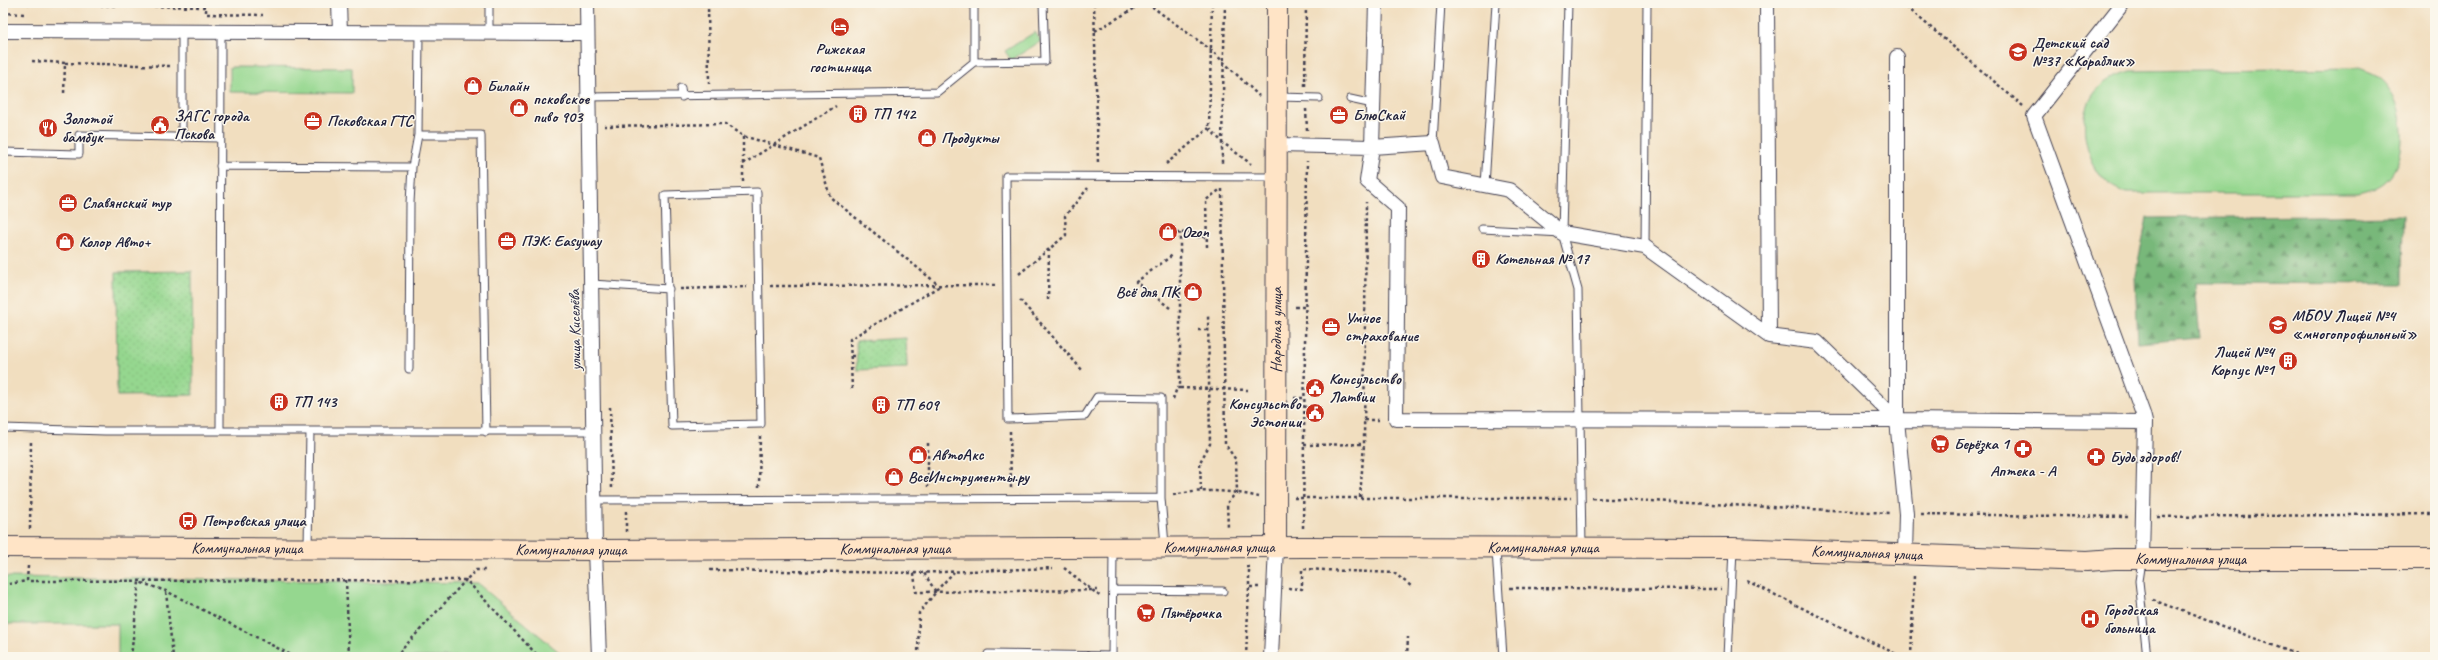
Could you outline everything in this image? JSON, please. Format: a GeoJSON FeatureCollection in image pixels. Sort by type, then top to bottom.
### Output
{"type":"FeatureCollection","features":[{"type":"Feature","properties":{"kind":"main road","name":"Народная улица"},"geometry":{"type":"LineString","coordinates":[[1276,547],[1272,177],[1278,145],[1270,99],[1277,3]]}},
{"type":"Feature","properties":{"kind":"main road","name":"Коммунальная улица"},"geometry":{"type":"LineString","coordinates":[[3,547],[595,550],[1276,547],[1733,548],[2087,561],[2142,559],[2435,559]]}},
{"type":"Feature","properties":{"kind":"street"},"geometry":{"type":"LineString","coordinates":[[339,3],[340,32]]}},
{"type":"Feature","properties":{"kind":"street","name":"улица Киселёва"},"geometry":{"type":"LineString","coordinates":[[587,3],[595,550],[599,657]]}},
{"type":"Feature","properties":{"kind":"street"},"geometry":{"type":"LineString","coordinates":[[1376,3],[1372,147],[1366,181],[1398,208],[1396,420],[1897,420],[2145,422]]}},
{"type":"Feature","properties":{"kind":"street"},"geometry":{"type":"LineString","coordinates":[[1767,3],[1769,336]]}},
{"type":"Feature","properties":{"kind":"street"},"geometry":{"type":"LineString","coordinates":[[2123,3],[2034,116],[2145,422],[2142,559]]}},
{"type":"Feature","properties":{"kind":"street"},"geometry":{"type":"LineString","coordinates":[[3,31],[221,33],[587,33]]}},
{"type":"Feature","properties":{"kind":"street"},"geometry":{"type":"LineString","coordinates":[[1897,57],[1897,420],[1906,514],[1905,554]]}},
{"type":"Feature","properties":{"kind":"street"},"geometry":{"type":"LineString","coordinates":[[1278,145],[1372,147],[1433,143],[1442,177],[1509,190],[1562,233],[1645,247],[1769,336],[1817,342],[1897,420]]}},
{"type":"Feature","properties":{"kind":"street","name":"Народная улица"},"geometry":{"type":"LineString","coordinates":[[1271,657],[1276,547]]}},
{"type":"Feature","properties":{"kind":"lane"},"geometry":{"type":"LineString","coordinates":[[488,33],[489,3]]}},
{"type":"Feature","properties":{"kind":"lane"},"geometry":{"type":"LineString","coordinates":[[974,3],[974,62]]}},
{"type":"Feature","properties":{"kind":"lane"},"geometry":{"type":"LineString","coordinates":[[588,97],[682,97],[937,92],[974,62],[1045,61],[1043,3]]}},
{"type":"Feature","properties":{"kind":"lane"},"geometry":{"type":"LineString","coordinates":[[1433,143],[1441,3]]}},
{"type":"Feature","properties":{"kind":"lane"},"geometry":{"type":"LineString","coordinates":[[1485,186],[1496,3]]}},
{"type":"Feature","properties":{"kind":"lane"},"geometry":{"type":"LineString","coordinates":[[1568,3],[1562,233],[1578,290],[1582,548]]}},
{"type":"Feature","properties":{"kind":"lane"},"geometry":{"type":"LineString","coordinates":[[1645,247],[1647,3]]}},
{"type":"Feature","properties":{"kind":"lane"},"geometry":{"type":"LineString","coordinates":[[182,32],[182,138]]}},
{"type":"Feature","properties":{"kind":"lane"},"geometry":{"type":"LineString","coordinates":[[220,430],[221,33]]}},
{"type":"Feature","properties":{"kind":"lane"},"geometry":{"type":"LineString","coordinates":[[409,369],[410,203],[412,167],[418,135],[418,33]]}},
{"type":"Feature","properties":{"kind":"lane"},"geometry":{"type":"LineString","coordinates":[[682,88],[682,97]]}},
{"type":"Feature","properties":{"kind":"lane"},"geometry":{"type":"LineString","coordinates":[[1270,99],[1319,98]]}},
{"type":"Feature","properties":{"kind":"lane"},"geometry":{"type":"LineString","coordinates":[[1350,99],[1373,104]]}},
{"type":"Feature","properties":{"kind":"lane"},"geometry":{"type":"LineString","coordinates":[[3,152],[79,154],[79,135],[220,138]]}},
{"type":"Feature","properties":{"kind":"lane"},"geometry":{"type":"LineString","coordinates":[[418,135],[481,135],[486,432]]}},
{"type":"Feature","properties":{"kind":"lane"},"geometry":{"type":"LineString","coordinates":[[220,166],[412,167]]}},
{"type":"Feature","properties":{"kind":"lane"},"geometry":{"type":"LineString","coordinates":[[1165,548],[1161,498],[1161,398],[1097,396],[1085,416],[1008,418],[1006,176],[1272,177]]}},
{"type":"Feature","properties":{"kind":"lane"},"geometry":{"type":"LineString","coordinates":[[757,192],[759,286],[760,424],[672,426],[665,195],[757,192]]}},
{"type":"Feature","properties":{"kind":"lane"},"geometry":{"type":"LineString","coordinates":[[1482,229],[1562,233]]}},
{"type":"Feature","properties":{"kind":"lane"},"geometry":{"type":"LineString","coordinates":[[592,284],[668,289]]}},
{"type":"Feature","properties":{"kind":"lane"},"geometry":{"type":"LineString","coordinates":[[3,428],[486,432],[593,431]]}},
{"type":"Feature","properties":{"kind":"lane"},"geometry":{"type":"LineString","coordinates":[[308,548],[310,431]]}},
{"type":"Feature","properties":{"kind":"lane"},"geometry":{"type":"LineString","coordinates":[[595,500],[1161,498]]}},
{"type":"Feature","properties":{"kind":"lane"},"geometry":{"type":"LineString","coordinates":[[988,657],[988,654],[1112,656],[1113,548]]}},
{"type":"Feature","properties":{"kind":"lane"},"geometry":{"type":"LineString","coordinates":[[1496,548],[1503,657]]}},
{"type":"Feature","properties":{"kind":"lane"},"geometry":{"type":"LineString","coordinates":[[1728,657],[1733,548]]}},
{"type":"Feature","properties":{"kind":"lane"},"geometry":{"type":"LineString","coordinates":[[2142,559],[2139,581],[2147,657]]}},
{"type":"Feature","properties":{"kind":"lane"},"geometry":{"type":"LineString","coordinates":[[1113,590],[1223,591]]}},
{"type":"Feature","properties":{"kind":"path"},"geometry":{"type":"LineString","coordinates":[[708,3],[710,96]]}},
{"type":"Feature","properties":{"kind":"path"},"geometry":{"type":"LineString","coordinates":[[668,289],[759,286],[940,286],[1006,284],[1066,235],[1065,216],[1098,176],[1094,3]]}},
{"type":"Feature","properties":{"kind":"path"},"geometry":{"type":"LineString","coordinates":[[1095,31],[1144,3]]}},
{"type":"Feature","properties":{"kind":"path"},"geometry":{"type":"LineString","coordinates":[[1147,3],[1211,50],[1270,99]]}},
{"type":"Feature","properties":{"kind":"path"},"geometry":{"type":"LineString","coordinates":[[1212,3],[1209,128],[1222,142],[1272,177]]}},
{"type":"Feature","properties":{"kind":"path"},"geometry":{"type":"LineString","coordinates":[[1225,3],[1222,142],[1225,444],[1236,460],[1237,492]]}},
{"type":"Feature","properties":{"kind":"path"},"geometry":{"type":"LineString","coordinates":[[1302,569],[1307,145],[1305,98],[1306,3]]}},
{"type":"Feature","properties":{"kind":"path"},"geometry":{"type":"LineString","coordinates":[[1902,3],[2034,116]]}},
{"type":"Feature","properties":{"kind":"path"},"geometry":{"type":"LineString","coordinates":[[28,4],[113,4],[206,7],[206,14],[269,15]]}},
{"type":"Feature","properties":{"kind":"path"},"geometry":{"type":"LineString","coordinates":[[3,14],[28,14]]}},
{"type":"Feature","properties":{"kind":"path"},"geometry":{"type":"LineString","coordinates":[[32,61],[182,66]]}},
{"type":"Feature","properties":{"kind":"path"},"geometry":{"type":"LineString","coordinates":[[64,94],[65,63]]}},
{"type":"Feature","properties":{"kind":"path"},"geometry":{"type":"LineString","coordinates":[[743,164],[855,94]]}},
{"type":"Feature","properties":{"kind":"path"},"geometry":{"type":"LineString","coordinates":[[603,126],[725,124],[743,136],[776,144],[819,158],[830,198],[940,286]]}},
{"type":"Feature","properties":{"kind":"path"},"geometry":{"type":"LineString","coordinates":[[1151,176],[1209,128]]}},
{"type":"Feature","properties":{"kind":"path"},"geometry":{"type":"LineString","coordinates":[[743,136],[743,192]]}},
{"type":"Feature","properties":{"kind":"path"},"geometry":{"type":"LineString","coordinates":[[1360,497],[1364,444],[1366,181]]}},
{"type":"Feature","properties":{"kind":"path"},"geometry":{"type":"LineString","coordinates":[[1207,247],[1206,200],[1222,188]]}},
{"type":"Feature","properties":{"kind":"path"},"geometry":{"type":"LineString","coordinates":[[1176,233],[1207,232]]}},
{"type":"Feature","properties":{"kind":"path"},"geometry":{"type":"LineString","coordinates":[[1180,233],[1179,388],[1248,390]]}},
{"type":"Feature","properties":{"kind":"path"},"geometry":{"type":"LineString","coordinates":[[1197,237],[1207,237]]}},
{"type":"Feature","properties":{"kind":"path"},"geometry":{"type":"LineString","coordinates":[[1048,300],[1049,250]]}},
{"type":"Feature","properties":{"kind":"path"},"geometry":{"type":"LineString","coordinates":[[1170,308],[1136,282],[1174,254]]}},
{"type":"Feature","properties":{"kind":"path"},"geometry":{"type":"LineString","coordinates":[[1006,284],[1083,371]]}},
{"type":"Feature","properties":{"kind":"path"},"geometry":{"type":"LineString","coordinates":[[852,389],[850,339],[940,286]]}},
{"type":"Feature","properties":{"kind":"path"},"geometry":{"type":"LineString","coordinates":[[1201,491],[1200,462],[1210,444],[1208,314]]}},
{"type":"Feature","properties":{"kind":"path"},"geometry":{"type":"LineString","coordinates":[[1198,330],[1208,330]]}},
{"type":"Feature","properties":{"kind":"path"},"geometry":{"type":"LineString","coordinates":[[851,356],[856,356]]}},
{"type":"Feature","properties":{"kind":"path"},"geometry":{"type":"LineString","coordinates":[[1010,419],[1011,499]]}},
{"type":"Feature","properties":{"kind":"path"},"geometry":{"type":"LineString","coordinates":[[759,500],[760,424]]}},
{"type":"Feature","properties":{"kind":"path"},"geometry":{"type":"LineString","coordinates":[[928,443],[928,499]]}},
{"type":"Feature","properties":{"kind":"path"},"geometry":{"type":"LineString","coordinates":[[1304,445],[1364,444]]}},
{"type":"Feature","properties":{"kind":"path"},"geometry":{"type":"LineString","coordinates":[[1161,498],[1201,491],[1237,492],[1262,498],[1581,498],[1906,514],[2144,518],[2435,514]]}},
{"type":"Feature","properties":{"kind":"path"},"geometry":{"type":"LineString","coordinates":[[1064,568],[1112,606]]}},
{"type":"Feature","properties":{"kind":"path"},"geometry":{"type":"LineString","coordinates":[[707,570],[924,573],[1071,568]]}},
{"type":"Feature","properties":{"kind":"path"},"geometry":{"type":"LineString","coordinates":[[918,657],[918,613],[954,572]]}},
{"type":"Feature","properties":{"kind":"path"},"geometry":{"type":"LineString","coordinates":[[914,573],[916,592],[1113,590]]}},
{"type":"Feature","properties":{"kind":"path"},"geometry":{"type":"LineString","coordinates":[[924,573],[936,592]]}},
{"type":"Feature","properties":{"kind":"path"},"geometry":{"type":"LineString","coordinates":[[1911,657],[1914,575]]}},
{"type":"Feature","properties":{"kind":"path"},"geometry":{"type":"LineString","coordinates":[[346,580],[349,657]]}},
{"type":"Feature","properties":{"kind":"path"},"geometry":{"type":"LineString","coordinates":[[395,657],[466,580],[539,657]]}},
{"type":"Feature","properties":{"kind":"path"},"geometry":{"type":"LineString","coordinates":[[3,585],[27,581]]}},
{"type":"Feature","properties":{"kind":"path"},"geometry":{"type":"LineString","coordinates":[[1747,581],[1902,657]]}},
{"type":"Feature","properties":{"kind":"path"},"geometry":{"type":"LineString","coordinates":[[131,657],[139,582],[166,592],[295,657]]}},
{"type":"Feature","properties":{"kind":"path"},"geometry":{"type":"LineString","coordinates":[[1246,657],[1249,587]]}},
{"type":"Feature","properties":{"kind":"path"},"geometry":{"type":"LineString","coordinates":[[1498,588],[1731,589]]}},
{"type":"Feature","properties":{"kind":"path"},"geometry":{"type":"LineString","coordinates":[[166,592],[173,657]]}},
{"type":"Feature","properties":{"kind":"path"},"geometry":{"type":"LineString","coordinates":[[2141,595],[2304,657]]}},
{"type":"Feature","properties":{"kind":"path"},"geometry":{"type":"LineString","coordinates":[[1407,657],[1408,637]]}},
{"type":"Feature","properties":{"kind":"green space"},"geometry":{"type":"Polygon","coordinates":[[[1035,32],[1041,41],[1011,60],[1005,51],[1035,32]]]}},
{"type":"Feature","properties":{"kind":"green space"},"geometry":{"type":"Polygon","coordinates":[[[230,67],[352,68],[352,93],[230,92],[230,67]]]}},
{"type":"Feature","properties":{"kind":"green space"},"geometry":{"type":"Polygon","coordinates":[[[2359,68],[2376,75],[2386,84],[2399,110],[2402,126],[2402,142],[2394,171],[2386,181],[2369,190],[2358,193],[2126,193],[2107,182],[2099,173],[2088,151],[2084,125],[2090,101],[2096,91],[2107,81],[2130,71],[2359,68]]]}},
{"type":"Feature","properties":{"kind":"green space"},"geometry":{"type":"Polygon","coordinates":[[[2403,215],[2402,284],[2195,283],[2200,338],[2138,343],[2135,276],[2147,218],[2403,215]]]}},
{"type":"Feature","properties":{"kind":"green space"},"geometry":{"type":"Polygon","coordinates":[[[192,271],[193,395],[117,396],[116,272],[192,271]]]}},
{"type":"Feature","properties":{"kind":"green space"},"geometry":{"type":"Polygon","coordinates":[[[906,338],[907,368],[857,370],[856,341],[906,338]]]}},
{"type":"Feature","properties":{"kind":"green space"},"geometry":{"type":"Polygon","coordinates":[[[3,577],[477,583],[559,652],[560,657],[118,657],[118,624],[3,624],[3,577]]]}},
{"type":"Feature","properties":{"kind":"place","name":"Рижская гостиница"},"geometry":{"type":"Point","coordinates":[840,27]}},
{"type":"Feature","properties":{"kind":"place","name":"Детский сад №37 «Кораблик»"},"geometry":{"type":"Point","coordinates":[2018,52]}},
{"type":"Feature","properties":{"kind":"place","name":"Билайн"},"geometry":{"type":"Point","coordinates":[473,86]}},
{"type":"Feature","properties":{"kind":"place","name":"псковское пиво 903"},"geometry":{"type":"Point","coordinates":[519,108]}},
{"type":"Feature","properties":{"kind":"place","name":"ТП 142"},"geometry":{"type":"Point","coordinates":[858,114]}},
{"type":"Feature","properties":{"kind":"place","name":"БлюСкай"},"geometry":{"type":"Point","coordinates":[1339,115]}},
{"type":"Feature","properties":{"kind":"place","name":"Псковская ГТС"},"geometry":{"type":"Point","coordinates":[313,121]}},
{"type":"Feature","properties":{"kind":"place","name":"ЗАГС города Пскова"},"geometry":{"type":"Point","coordinates":[160,125]}},
{"type":"Feature","properties":{"kind":"place","name":"Золотой бамбук"},"geometry":{"type":"Point","coordinates":[48,128]}},
{"type":"Feature","properties":{"kind":"place","name":"Продукты"},"geometry":{"type":"Point","coordinates":[927,138]}},
{"type":"Feature","properties":{"kind":"place","name":"Славянский тур"},"geometry":{"type":"Point","coordinates":[68,203]}},
{"type":"Feature","properties":{"kind":"place","name":"Ozon"},"geometry":{"type":"Point","coordinates":[1168,232]}},
{"type":"Feature","properties":{"kind":"place","name":"ПЭК: Easyway"},"geometry":{"type":"Point","coordinates":[507,241]}},
{"type":"Feature","properties":{"kind":"place","name":"Колор Авто+"},"geometry":{"type":"Point","coordinates":[65,242]}},
{"type":"Feature","properties":{"kind":"place","name":"Котельная № 17"},"geometry":{"type":"Point","coordinates":[1481,259]}},
{"type":"Feature","properties":{"kind":"place","name":"Всё для ПК"},"geometry":{"type":"Point","coordinates":[1193,292]}},
{"type":"Feature","properties":{"kind":"place","name":"МБОУ Лицей №4 «многопрофильный»"},"geometry":{"type":"Point","coordinates":[2278,325]}},
{"type":"Feature","properties":{"kind":"place","name":"Умное страхование"},"geometry":{"type":"Point","coordinates":[1331,327]}},
{"type":"Feature","properties":{"kind":"place","name":"Лицей №4 Корпус №1"},"geometry":{"type":"Point","coordinates":[2288,361]}},
{"type":"Feature","properties":{"kind":"place","name":"Консульство Латвии"},"geometry":{"type":"Point","coordinates":[1315,388]}},
{"type":"Feature","properties":{"kind":"place","name":"ТП 143"},"geometry":{"type":"Point","coordinates":[279,402]}},
{"type":"Feature","properties":{"kind":"place","name":"ТП 609"},"geometry":{"type":"Point","coordinates":[881,405]}},
{"type":"Feature","properties":{"kind":"place","name":"Консульство Эстонии"},"geometry":{"type":"Point","coordinates":[1315,413]}},
{"type":"Feature","properties":{"kind":"place","name":"Берёзка 1"},"geometry":{"type":"Point","coordinates":[1940,444]}},
{"type":"Feature","properties":{"kind":"place","name":"Аптека - А"},"geometry":{"type":"Point","coordinates":[2023,449]}},
{"type":"Feature","properties":{"kind":"place","name":"АвтоАкс"},"geometry":{"type":"Point","coordinates":[918,455]}},
{"type":"Feature","properties":{"kind":"place","name":"Будь здоров!"},"geometry":{"type":"Point","coordinates":[2096,457]}},
{"type":"Feature","properties":{"kind":"place","name":"ВсеИнструменты.ру"},"geometry":{"type":"Point","coordinates":[894,477]}},
{"type":"Feature","properties":{"kind":"place","name":"Петровская улица"},"geometry":{"type":"Point","coordinates":[188,521]}},
{"type":"Feature","properties":{"kind":"place","name":"Пятёрочка"},"geometry":{"type":"Point","coordinates":[1146,613]}},
{"type":"Feature","properties":{"kind":"place","name":"Городская больница"},"geometry":{"type":"Point","coordinates":[2090,619]}}]}
